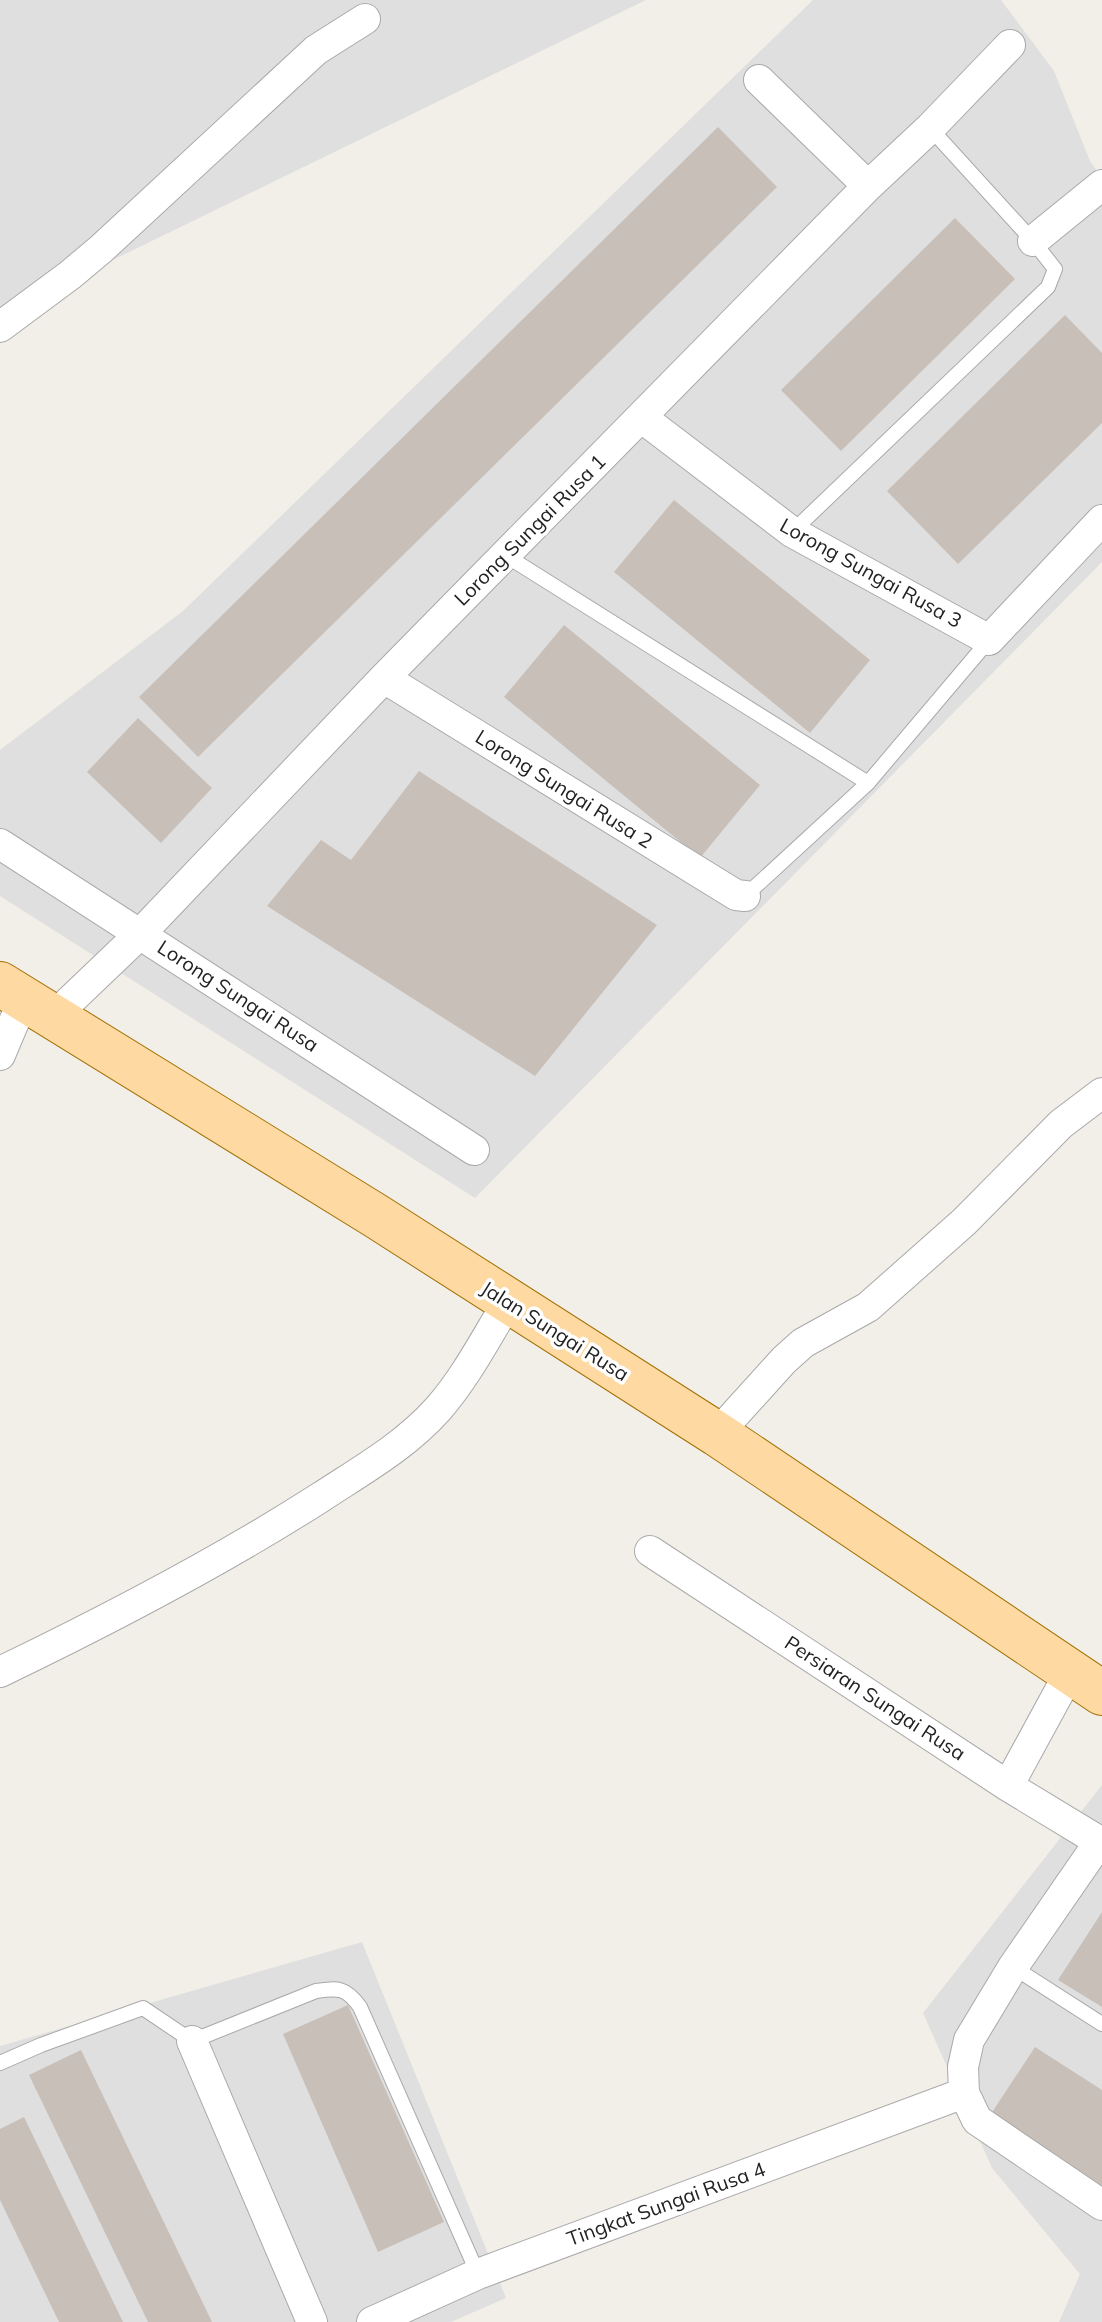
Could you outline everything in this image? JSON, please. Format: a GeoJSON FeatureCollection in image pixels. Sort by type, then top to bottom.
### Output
{"type":"FeatureCollection","features":[{"type":"Feature","properties":{"kind":"main road","name":"Jalan Sungai Rusa"},"geometry":{"type":"LineString","coordinates":[[26,1000],[363,1208],[717,1434],[1093,1684]]}},
{"type":"Feature","properties":{"kind":"street"},"geometry":{"type":"LineString","coordinates":[[0,327],[101,249],[316,50],[365,19]]}},
{"type":"Feature","properties":{"kind":"street","name":"Lorong Sungai Rusa 1"},"geometry":{"type":"LineString","coordinates":[[26,1000],[141,933],[384,678],[1010,45]]}},
{"type":"Feature","properties":{"kind":"street"},"geometry":{"type":"LineString","coordinates":[[759,80],[868,186]]}},
{"type":"Feature","properties":{"kind":"street"},"geometry":{"type":"LineString","coordinates":[[1033,241],[1102,185]]}},
{"type":"Feature","properties":{"kind":"street","name":"Lorong Sungai Rusa 3"},"geometry":{"type":"LineString","coordinates":[[641,417],[792,532],[989,640]]}},
{"type":"Feature","properties":{"kind":"street"},"geometry":{"type":"LineString","coordinates":[[989,640],[1102,520]]}},
{"type":"Feature","properties":{"kind":"street","name":"Lorong Sungai Rusa 2"},"geometry":{"type":"LineString","coordinates":[[384,678],[736,895],[745,896]]}},
{"type":"Feature","properties":{"kind":"street","name":"Lorong Sungai Rusa"},"geometry":{"type":"LineString","coordinates":[[0,844],[474,1150]]}},
{"type":"Feature","properties":{"kind":"street"},"geometry":{"type":"LineString","coordinates":[[0,1055],[26,1000]]}},
{"type":"Feature","properties":{"kind":"street"},"geometry":{"type":"LineString","coordinates":[[717,1434],[803,1343],[868,1307],[964,1222],[1061,1124],[1102,1093]]}},
{"type":"Feature","properties":{"kind":"street"},"geometry":{"type":"LineString","coordinates":[[0,1672],[202,1570],[276,1526],[405,1441],[438,1409],[466,1372],[508,1302]]}},
{"type":"Feature","properties":{"kind":"street","name":"Persiaran Sungai Rusa"},"geometry":{"type":"LineString","coordinates":[[650,1551],[1008,1786],[1101,1842]]}},
{"type":"Feature","properties":{"kind":"street"},"geometry":{"type":"LineString","coordinates":[[1008,1786],[1093,1684]]}},
{"type":"Feature","properties":{"kind":"street"},"geometry":{"type":"LineString","coordinates":[[1101,1842],[1013,1967],[969,2040],[963,2067],[964,2093],[977,2120],[1102,2205]]}},
{"type":"Feature","properties":{"kind":"street"},"geometry":{"type":"LineString","coordinates":[[192,2041],[312,2322]]}},
{"type":"Feature","properties":{"kind":"street","name":"Tingkat Sungai Rusa 4"},"geometry":{"type":"LineString","coordinates":[[372,2322],[478,2274],[964,2093]]}},
{"type":"Feature","properties":{"kind":"lane"},"geometry":{"type":"LineString","coordinates":[[792,532],[1048,287],[1055,269],[930,128]]}},
{"type":"Feature","properties":{"kind":"lane"},"geometry":{"type":"LineString","coordinates":[[505,555],[868,783]]}},
{"type":"Feature","properties":{"kind":"lane"},"geometry":{"type":"LineString","coordinates":[[745,896],[868,783],[989,640]]}},
{"type":"Feature","properties":{"kind":"lane"},"geometry":{"type":"LineString","coordinates":[[1013,1967],[1102,2024]]}},
{"type":"Feature","properties":{"kind":"lane"},"geometry":{"type":"LineString","coordinates":[[0,2063],[143,2008],[192,2041],[316,1991],[337,1988],[352,1995],[360,2007],[478,2274]]}},
{"type":"Feature","properties":{"kind":"shaded area"},"geometry":{"type":"Polygon","coordinates":[[[0,0],[646,0],[0,315],[0,0]]]}},
{"type":"Feature","properties":{"kind":"shaded area"},"geometry":{"type":"Polygon","coordinates":[[[813,0],[1001,0],[1054,71],[1090,161],[1102,178],[1102,562],[475,1198],[0,896],[0,750],[183,611],[813,0]]]}},
{"type":"Feature","properties":{"kind":"shaded area"},"geometry":{"type":"Polygon","coordinates":[[[1102,1785],[1102,2322],[1059,2322],[1080,2274],[992,2168],[923,2013],[1102,1785]]]}},
{"type":"Feature","properties":{"kind":"shaded area"},"geometry":{"type":"Polygon","coordinates":[[[362,1942],[506,2298],[451,2322],[0,2322],[0,2046],[362,1942]]]}},
{"type":"Feature","properties":{"kind":"building"},"geometry":{"type":"Polygon","coordinates":[[[718,127],[777,187],[198,757],[139,697],[718,127]]]}},
{"type":"Feature","properties":{"kind":"building"},"geometry":{"type":"Polygon","coordinates":[[[955,218],[1015,279],[841,451],[781,390],[955,218]]]}},
{"type":"Feature","properties":{"kind":"building"},"geometry":{"type":"Polygon","coordinates":[[[1065,315],[1102,353],[1102,423],[958,564],[887,491],[1065,315]]]}},
{"type":"Feature","properties":{"kind":"building"},"geometry":{"type":"Polygon","coordinates":[[[674,500],[870,660],[810,733],[614,572],[674,500]]]}},
{"type":"Feature","properties":{"kind":"building"},"geometry":{"type":"Polygon","coordinates":[[[564,625],[760,785],[700,858],[504,697],[564,625]]]}},
{"type":"Feature","properties":{"kind":"building"},"geometry":{"type":"Polygon","coordinates":[[[138,718],[212,788],[161,843],[87,772],[138,718]]]}},
{"type":"Feature","properties":{"kind":"building"},"geometry":{"type":"Polygon","coordinates":[[[419,771],[657,925],[535,1076],[267,906],[321,840],[351,860],[419,771]]]}},
{"type":"Feature","properties":{"kind":"building"},"geometry":{"type":"Polygon","coordinates":[[[1102,1912],[1102,2007],[1058,1980],[1102,1912]]]}},
{"type":"Feature","properties":{"kind":"building"},"geometry":{"type":"Polygon","coordinates":[[[348,2005],[444,2222],[378,2252],[283,2034],[348,2005]]]}},
{"type":"Feature","properties":{"kind":"building"},"geometry":{"type":"Polygon","coordinates":[[[1035,2047],[1102,2090],[1102,2194],[987,2120],[1035,2047]]]}},
{"type":"Feature","properties":{"kind":"building"},"geometry":{"type":"Polygon","coordinates":[[[81,2050],[212,2322],[148,2322],[29,2075],[81,2050]]]}},
{"type":"Feature","properties":{"kind":"building"},"geometry":{"type":"Polygon","coordinates":[[[24,2117],[123,2322],[59,2322],[0,2200],[0,2129],[24,2117]]]}}]}
